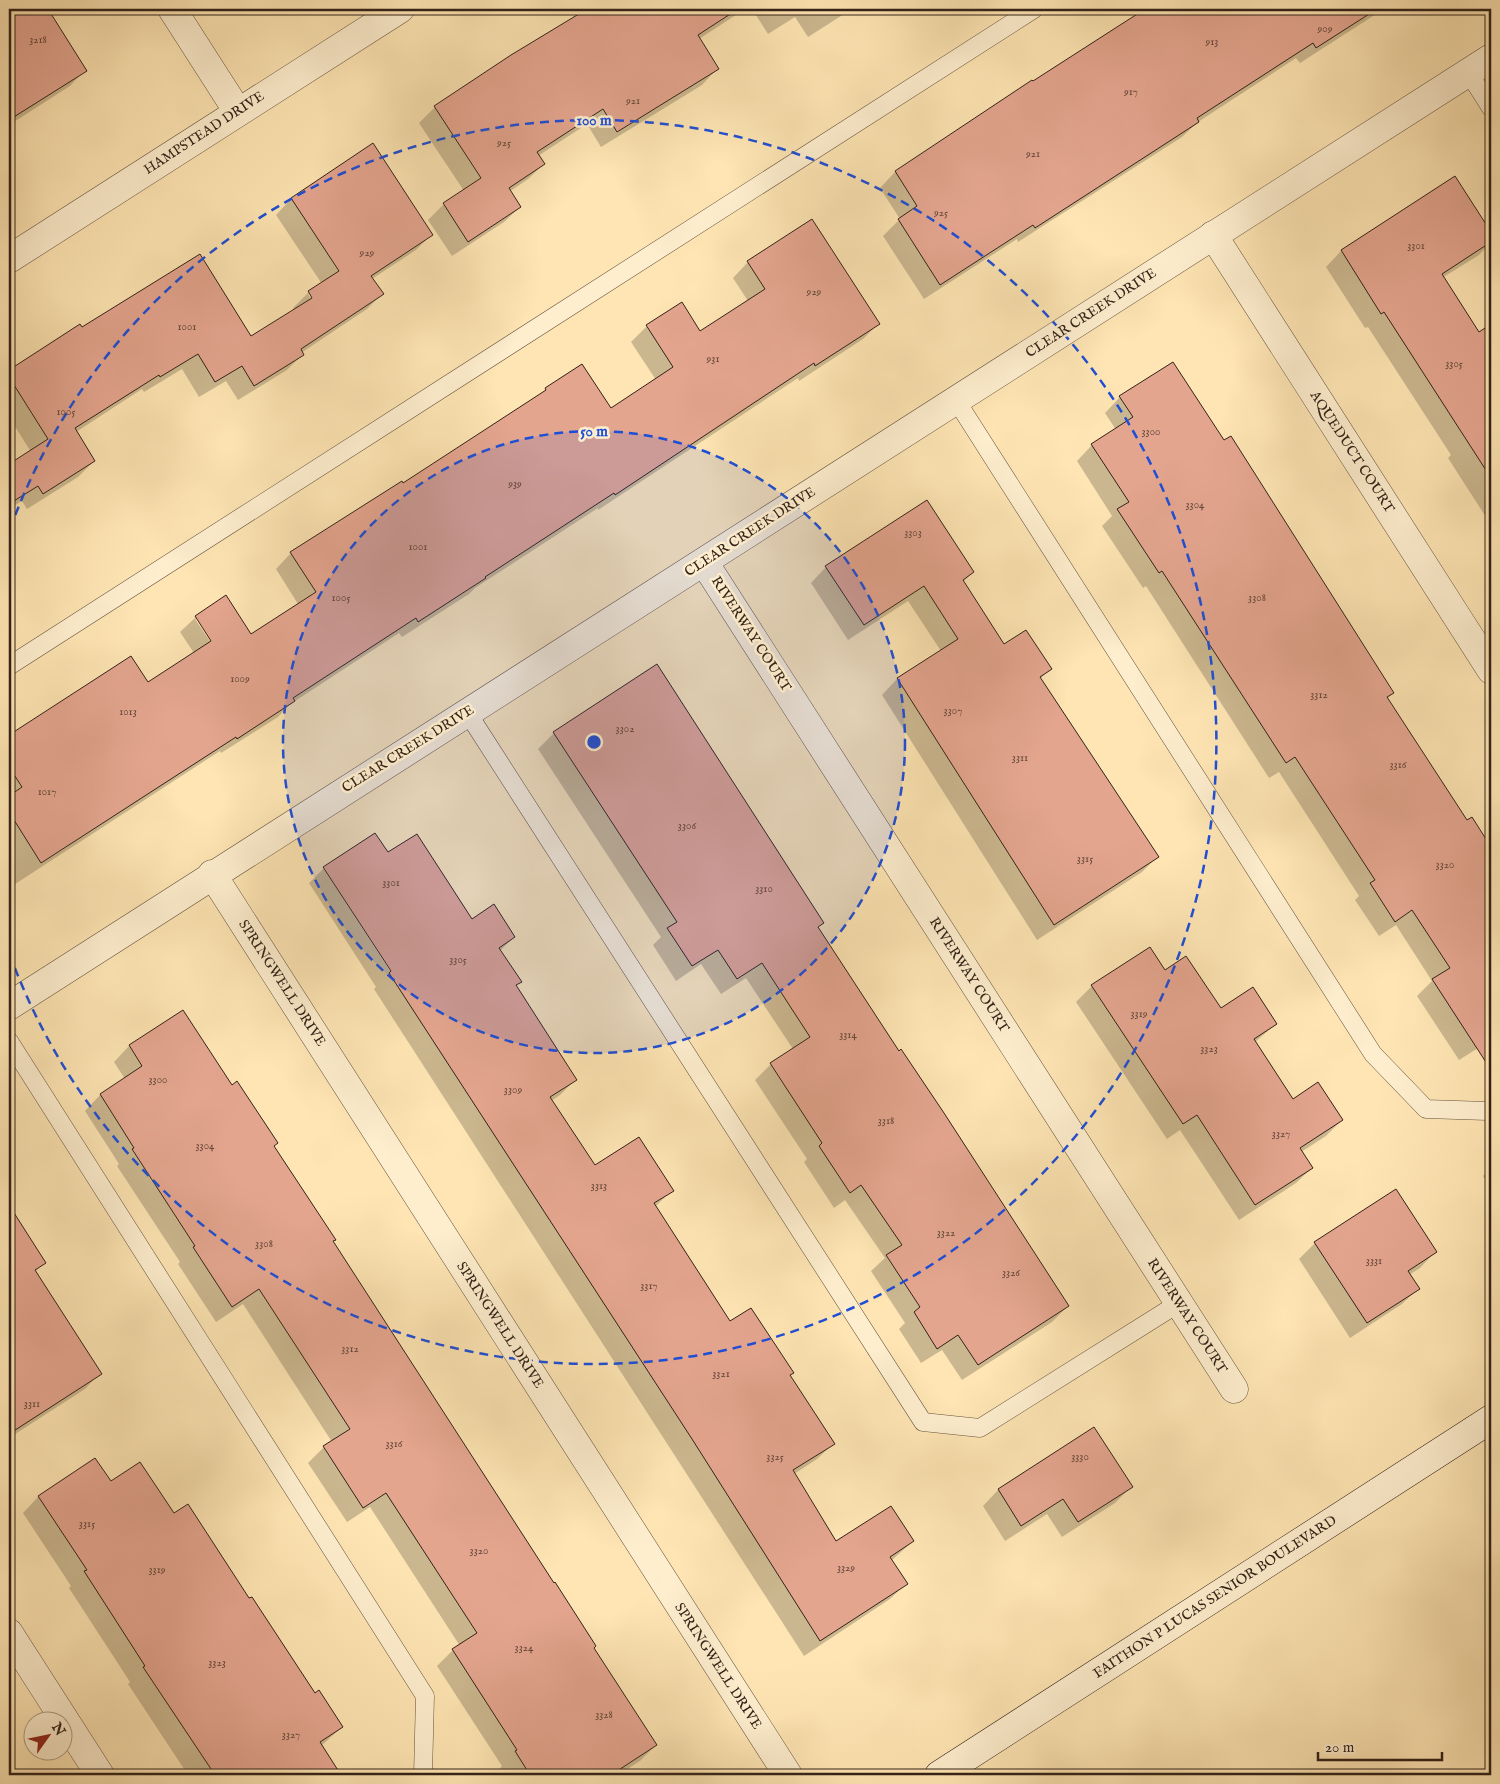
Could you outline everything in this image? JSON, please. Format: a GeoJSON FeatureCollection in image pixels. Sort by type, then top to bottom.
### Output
{"type":"FeatureCollection","features":[{"type":"Feature","properties":{"kind":"street"},"geometry":{"type":"LineString","coordinates":[[172,9],[238,112]]}},
{"type":"Feature","properties":{"kind":"street","name":"HAMPSTEAD DRIVE"},"geometry":{"type":"LineString","coordinates":[[9,259],[400,9]]}},
{"type":"Feature","properties":{"kind":"street","name":"CLEAR CREEK DRIVE"},"geometry":{"type":"LineString","coordinates":[[9,1006],[212,874],[704,562],[1491,58]]}},
{"type":"Feature","properties":{"kind":"street","name":"AQUEDUCT COURT"},"geometry":{"type":"LineString","coordinates":[[1213,235],[1491,670]]}},
{"type":"Feature","properties":{"kind":"street","name":"RIVERWAY COURT"},"geometry":{"type":"LineString","coordinates":[[704,562],[1234,1389]]}},
{"type":"Feature","properties":{"kind":"street","name":"SPRINGWELL DRIVE"},"geometry":{"type":"LineString","coordinates":[[212,874],[788,1775]]}},
{"type":"Feature","properties":{"kind":"street","name":"FAITHON P LUCAS SENIOR BOULEVARD"},"geometry":{"type":"LineString","coordinates":[[939,1775],[1491,1419]]}},
{"type":"Feature","properties":{"kind":"street"},"geometry":{"type":"LineString","coordinates":[[9,1633],[100,1775]]}},
{"type":"Feature","properties":{"kind":"lane"},"geometry":{"type":"LineString","coordinates":[[9,666],[1034,9]]}},
{"type":"Feature","properties":{"kind":"lane"},"geometry":{"type":"LineString","coordinates":[[1468,72],[1491,108]]}},
{"type":"Feature","properties":{"kind":"lane"},"geometry":{"type":"LineString","coordinates":[[956,400],[1373,1054],[1426,1110],[1486,1111],[1491,1108]]}},
{"type":"Feature","properties":{"kind":"lane"},"geometry":{"type":"LineString","coordinates":[[467,712],[924,1422],[980,1428],[1179,1303]]}},
{"type":"Feature","properties":{"kind":"lane"},"geometry":{"type":"LineString","coordinates":[[9,1041],[425,1696],[423,1775]]}},
{"type":"Feature","properties":{"kind":"building"},"geometry":{"type":"Polygon","coordinates":[[[9,9],[48,9],[87,71],[9,120],[9,9]]]}},
{"type":"Feature","properties":{"kind":"building"},"geometry":{"type":"Polygon","coordinates":[[[587,9],[738,9],[698,35],[719,69],[617,132],[603,109],[537,152],[545,164],[509,188],[521,207],[468,242],[443,203],[481,178],[434,106],[511,55],[587,9]]]}},
{"type":"Feature","properties":{"kind":"building"},"geometry":{"type":"Polygon","coordinates":[[[1145,9],[1377,9],[1316,48],[1313,43],[1197,118],[1199,122],[1035,228],[1033,225],[940,285],[898,219],[917,206],[895,171],[1032,80],[1145,9]]]}},
{"type":"Feature","properties":{"kind":"building"},"geometry":{"type":"Polygon","coordinates":[[[373,143],[433,235],[371,276],[384,294],[301,349],[304,355],[254,386],[242,366],[215,382],[198,354],[160,377],[159,375],[75,428],[95,461],[43,494],[38,486],[9,504],[9,464],[48,439],[9,377],[9,370],[80,324],[82,327],[200,254],[251,336],[312,298],[308,291],[339,271],[291,198],[373,143]]]}},
{"type":"Feature","properties":{"kind":"building"},"geometry":{"type":"Polygon","coordinates":[[[1455,176],[1491,232],[1491,242],[1442,274],[1479,332],[1491,324],[1491,478],[1384,312],[1381,314],[1341,250],[1455,176]]]}},
{"type":"Feature","properties":{"kind":"building"},"geometry":{"type":"Polygon","coordinates":[[[812,219],[880,324],[815,366],[814,363],[615,495],[614,493],[418,622],[416,618],[293,698],[295,701],[237,739],[236,737],[41,863],[9,812],[9,796],[22,787],[9,767],[9,735],[131,656],[148,682],[211,641],[195,616],[226,595],[251,634],[316,592],[290,552],[402,481],[403,483],[546,390],[545,388],[582,364],[611,408],[673,367],[646,325],[682,302],[700,331],[765,289],[747,261],[812,219]]]}},
{"type":"Feature","properties":{"kind":"building"},"geometry":{"type":"Polygon","coordinates":[[[1173,362],[1224,440],[1231,436],[1394,693],[1387,697],[1467,820],[1472,817],[1491,847],[1491,1070],[1432,979],[1450,968],[1412,910],[1395,922],[1370,883],[1375,880],[1295,757],[1286,763],[1162,571],[1159,573],[1117,509],[1129,502],[1091,444],[1133,417],[1119,396],[1173,362]]]}},
{"type":"Feature","properties":{"kind":"building"},"geometry":{"type":"Polygon","coordinates":[[[927,500],[974,572],[963,580],[1004,644],[1026,630],[1052,669],[1040,677],[1159,857],[1054,925],[897,678],[958,639],[924,586],[864,625],[825,566],[927,500]]]}},
{"type":"Feature","properties":{"kind":"building"},"geometry":{"type":"Polygon","coordinates":[[[657,664],[824,923],[818,927],[899,1051],[901,1049],[944,1113],[1069,1306],[978,1365],[958,1335],[937,1349],[914,1312],[920,1307],[886,1255],[902,1245],[861,1185],[850,1193],[819,1146],[822,1143],[770,1063],[810,1037],[762,963],[737,979],[718,950],[692,966],[667,928],[677,922],[553,732],[657,664]]]}},
{"type":"Feature","properties":{"kind":"building"},"geometry":{"type":"Polygon","coordinates":[[[375,833],[388,852],[417,834],[472,919],[494,904],[515,937],[499,948],[522,982],[516,985],[577,1080],[550,1097],[595,1165],[639,1137],[674,1191],[654,1203],[730,1321],[751,1308],[794,1373],[790,1375],[835,1444],[793,1470],[836,1541],[891,1506],[914,1541],[890,1557],[908,1584],[820,1641],[692,1439],[389,973],[391,971],[323,867],[375,833]]]}},
{"type":"Feature","properties":{"kind":"building"},"geometry":{"type":"Polygon","coordinates":[[[1150,947],[1165,970],[1186,956],[1221,1008],[1253,987],[1277,1024],[1254,1039],[1293,1099],[1318,1082],[1343,1120],[1300,1148],[1313,1168],[1255,1205],[1197,1115],[1183,1124],[1091,985],[1150,947]]]}},
{"type":"Feature","properties":{"kind":"building"},"geometry":{"type":"Polygon","coordinates":[[[183,1010],[232,1085],[237,1081],[278,1143],[274,1146],[336,1240],[333,1241],[555,1582],[596,1646],[594,1648],[657,1745],[611,1775],[530,1775],[515,1751],[517,1750],[452,1649],[477,1633],[386,1493],[363,1508],[323,1446],[350,1429],[259,1289],[232,1307],[132,1149],[134,1148],[100,1094],[142,1066],[129,1045],[183,1010]]]}},
{"type":"Feature","properties":{"kind":"building"},"geometry":{"type":"Polygon","coordinates":[[[1396,1189],[1437,1252],[1408,1271],[1420,1289],[1367,1323],[1314,1242],[1396,1189]]]}},
{"type":"Feature","properties":{"kind":"building"},"geometry":{"type":"Polygon","coordinates":[[[9,1205],[46,1263],[35,1270],[102,1374],[9,1434],[9,1205]]]}},
{"type":"Feature","properties":{"kind":"building"},"geometry":{"type":"Polygon","coordinates":[[[1094,1427],[1133,1487],[1078,1522],[1063,1499],[1021,1526],[998,1489],[1094,1427]]]}},
{"type":"Feature","properties":{"kind":"building"},"geometry":{"type":"Polygon","coordinates":[[[95,1458],[111,1481],[140,1462],[174,1513],[188,1504],[249,1598],[252,1597],[315,1693],[319,1690],[343,1727],[320,1742],[341,1775],[215,1775],[143,1667],[145,1666],[84,1571],[87,1570],[38,1496],[95,1458]]]}}]}
